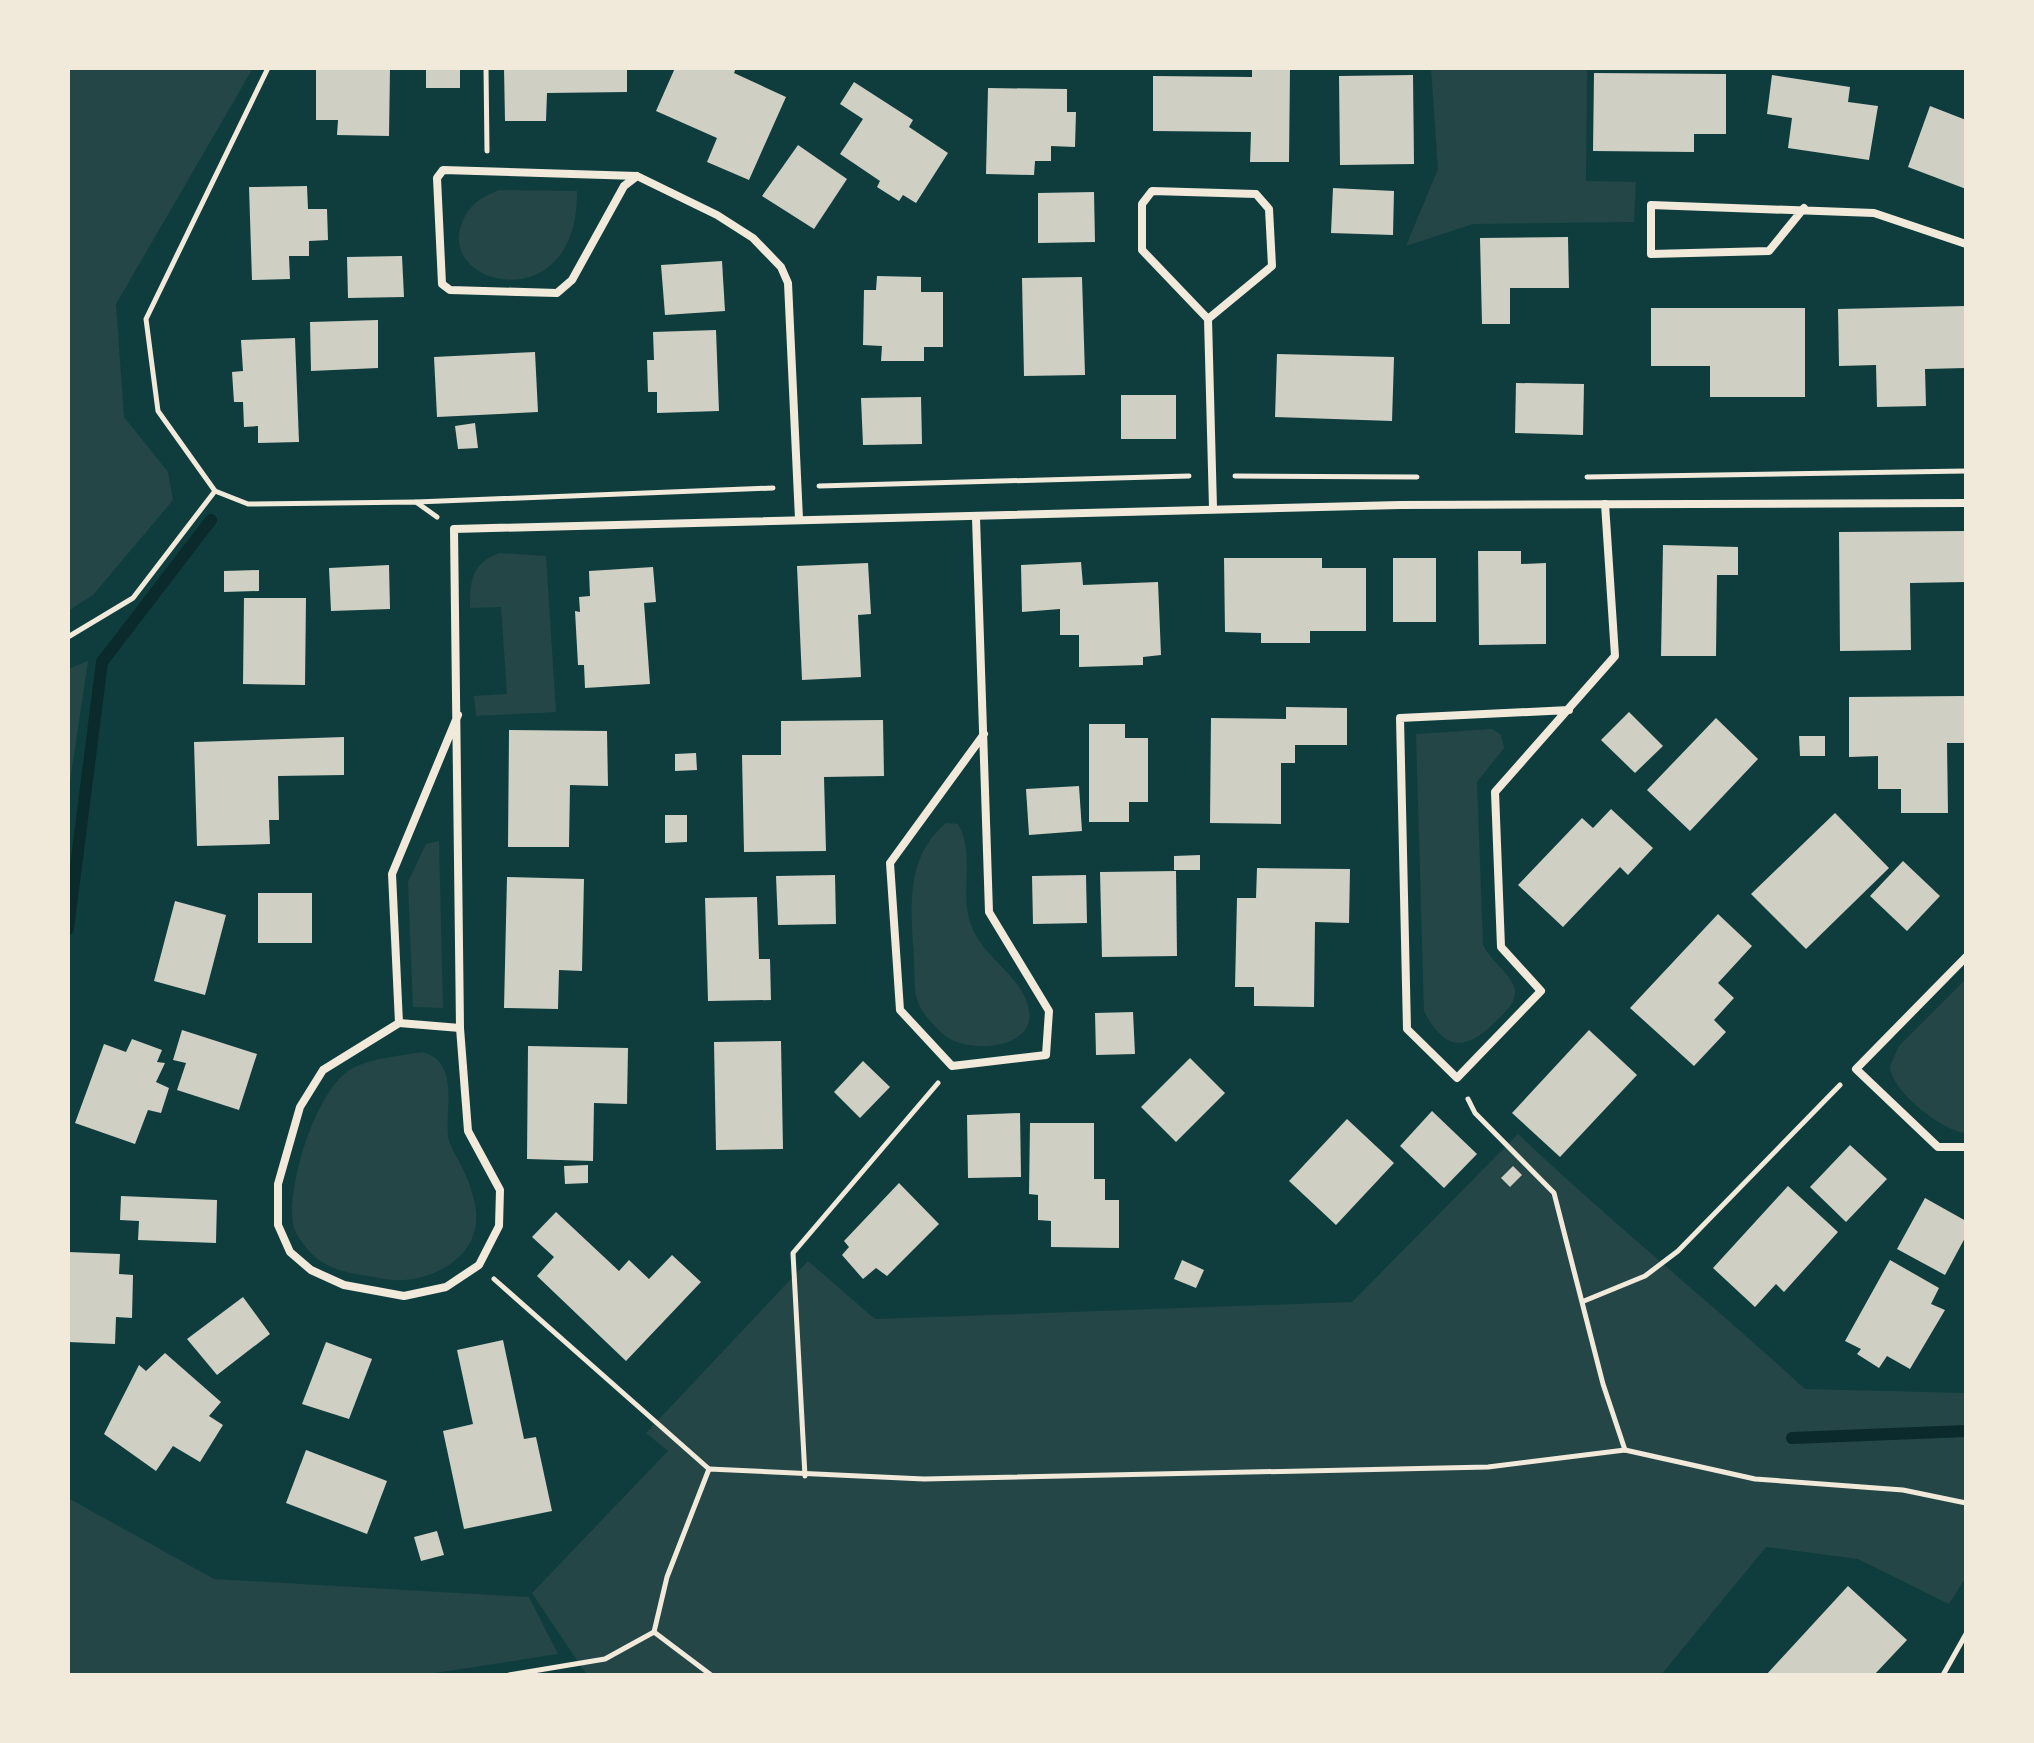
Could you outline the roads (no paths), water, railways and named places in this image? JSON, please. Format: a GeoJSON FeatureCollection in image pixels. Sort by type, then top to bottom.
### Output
{"type":"FeatureCollection","features":[{"type":"Feature","properties":{"kind":"street"},"geometry":{"type":"LineString","coordinates":[[637,176],[624,186],[566,288],[557,293],[445,289],[438,175],[443,170],[637,176],[717,215],[753,238],[781,267],[788,283],[799,519]]}},
{"type":"Feature","properties":{"kind":"street"},"geometry":{"type":"LineString","coordinates":[[1208,319],[1272,266],[1269,209],[1256,194],[1152,191],[1142,204],[1142,250],[1208,319],[1213,508]]}},
{"type":"Feature","properties":{"kind":"street"},"geometry":{"type":"LineString","coordinates":[[1804,208],[1769,251],[1651,254],[1651,205],[1804,208],[1874,213],[1966,244]]}},
{"type":"Feature","properties":{"kind":"street"},"geometry":{"type":"LineString","coordinates":[[460,1028],[399,1023],[323,1070],[300,1107],[278,1184],[278,1225],[290,1252],[311,1270],[344,1285],[404,1296],[446,1287],[479,1265],[499,1226],[500,1190],[468,1131],[460,1028],[454,529],[799,519],[976,518],[1213,508],[1966,503]]}},
{"type":"Feature","properties":{"kind":"street"},"geometry":{"type":"LineString","coordinates":[[1569,710],[1400,718],[1407,1029],[1457,1078],[1541,991],[1501,947],[1495,792],[1569,710],[1615,656],[1605,504]]}},
{"type":"Feature","properties":{"kind":"street"},"geometry":{"type":"LineString","coordinates":[[976,518],[984,734],[989,912],[1049,1011],[1046,1055],[952,1066],[900,1010],[890,863],[984,734]]}},
{"type":"Feature","properties":{"kind":"street"},"geometry":{"type":"LineString","coordinates":[[399,1023],[392,874],[458,715]]}},
{"type":"Feature","properties":{"kind":"street"},"geometry":{"type":"LineString","coordinates":[[1966,957],[1856,1069],[1938,1147],[1966,1147]]}},
{"type":"Feature","properties":{"kind":"waterway"},"geometry":{"type":"LineString","coordinates":[[68,929],[102,662],[211,520]]}},
{"type":"Feature","properties":{"kind":"waterway"},"geometry":{"type":"LineString","coordinates":[[1792,1438],[1966,1431]]}}]}
